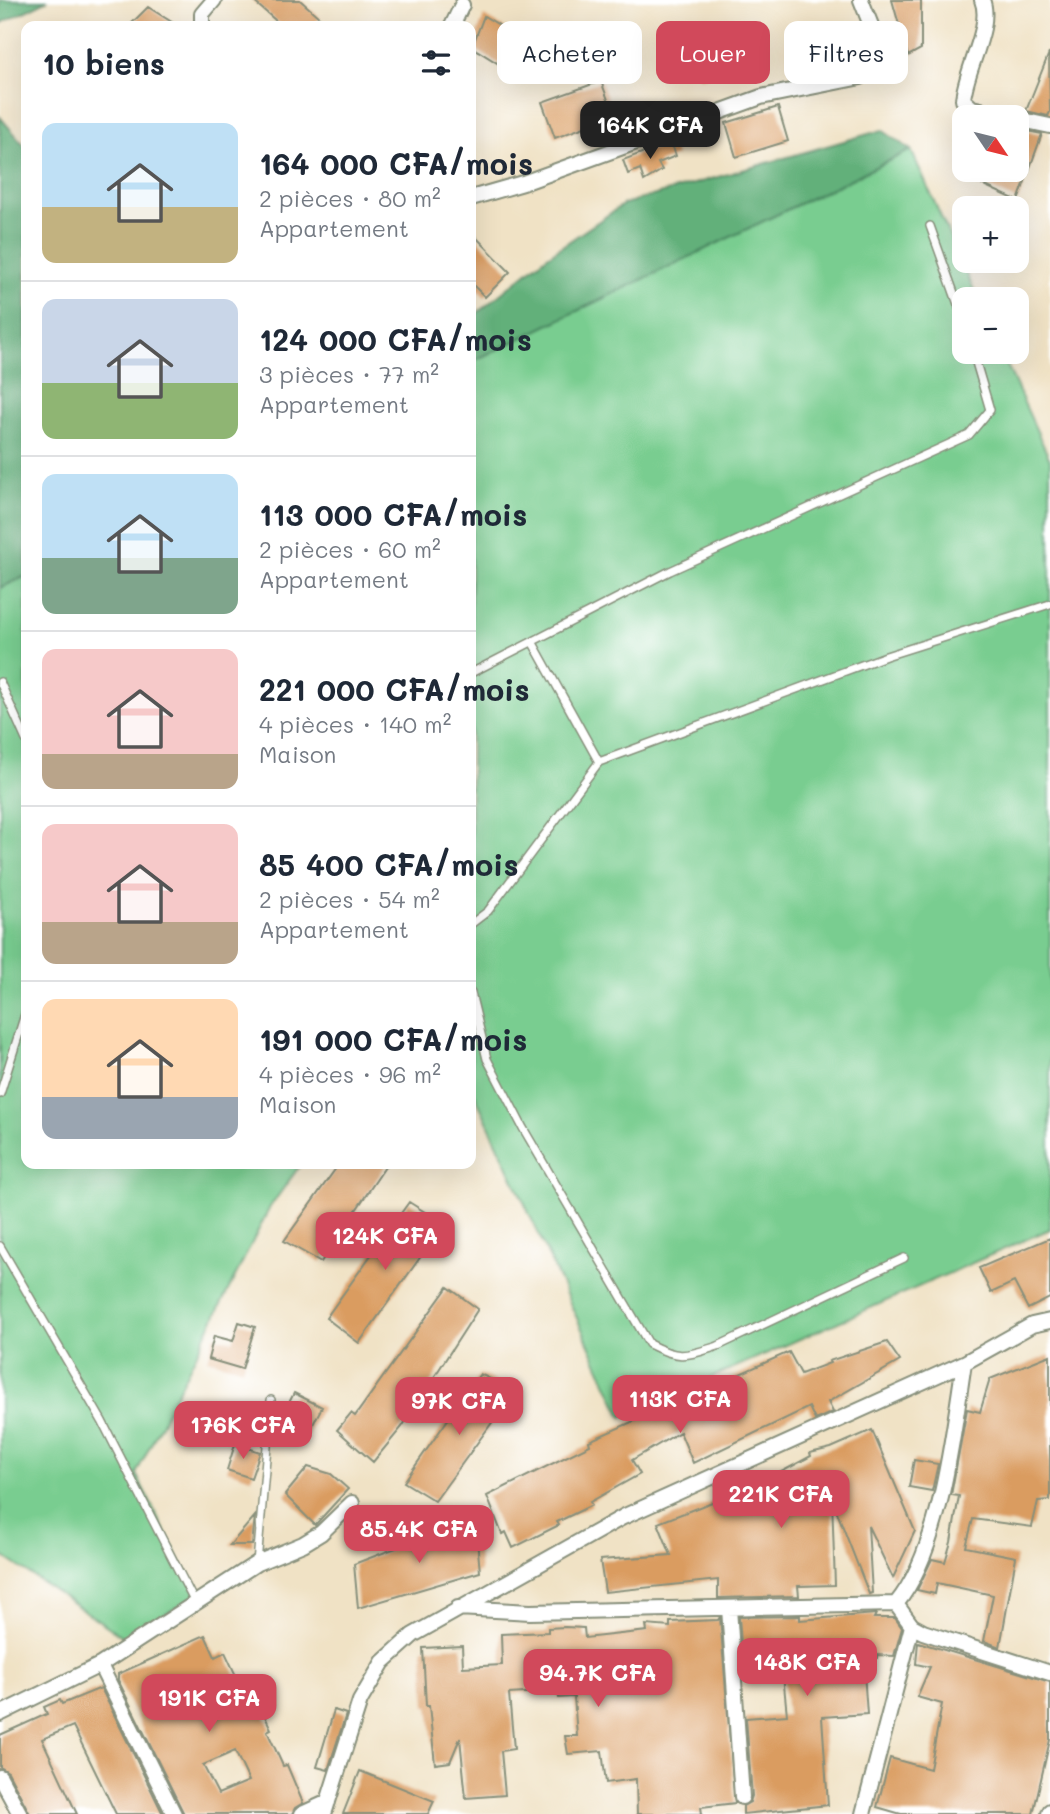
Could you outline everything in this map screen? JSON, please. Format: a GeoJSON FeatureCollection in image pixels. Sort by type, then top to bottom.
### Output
{"type":"FeatureCollection","features":[{"type":"Feature","properties":{"kind":"street"},"geometry":{"type":"LineString","coordinates":[[202,21],[202,14],[214,0]]}},
{"type":"Feature","properties":{"kind":"street"},"geometry":{"type":"LineString","coordinates":[[476,197],[523,183],[761,97],[860,76],[875,63],[876,38],[861,0]]}},
{"type":"Feature","properties":{"kind":"street"},"geometry":{"type":"LineString","coordinates":[[969,105],[964,100],[964,85],[982,29],[985,7],[982,0]]}},
{"type":"Feature","properties":{"kind":"street"},"geometry":{"type":"LineString","coordinates":[[454,21],[463,2]]}},
{"type":"Feature","properties":{"kind":"street"},"geometry":{"type":"LineString","coordinates":[[1029,122],[1050,126]]}},
{"type":"Feature","properties":{"kind":"street"},"geometry":{"type":"LineString","coordinates":[[302,1814],[326,1808],[360,1701],[383,1662],[413,1635],[623,1517],[964,1363],[1032,1325],[1050,1321]]}},
{"type":"Feature","properties":{"kind":"street"},"geometry":{"type":"LineString","coordinates":[[458,1608],[530,1612],[896,1604],[913,1584],[931,1528],[949,1458],[964,1363]]}},
{"type":"Feature","properties":{"kind":"street"},"geometry":{"type":"LineString","coordinates":[[0,1714],[100,1665],[257,1563],[321,1533],[352,1503]]}},
{"type":"Feature","properties":{"kind":"street"},"geometry":{"type":"LineString","coordinates":[[896,1604],[912,1626],[1050,1673]]}},
{"type":"Feature","properties":{"kind":"street"},"geometry":{"type":"LineString","coordinates":[[729,1608],[741,1797]]}},
{"type":"Feature","properties":{"kind":"street"},"geometry":{"type":"LineString","coordinates":[[863,1814],[912,1626]]}},
{"type":"Feature","properties":{"kind":"street"},"geometry":{"type":"LineString","coordinates":[[100,1665],[174,1814]]}},
{"type":"Feature","properties":{"kind":"street"},"geometry":{"type":"LineString","coordinates":[[0,1777],[20,1814]]}},
{"type":"Feature","properties":{"kind":"lane"},"geometry":{"type":"LineString","coordinates":[[930,226],[952,287]]}},
{"type":"Feature","properties":{"kind":"lane"},"geometry":{"type":"LineString","coordinates":[[476,671],[670,571],[969,435],[990,410],[977,364]]}},
{"type":"Feature","properties":{"kind":"lane"},"geometry":{"type":"LineString","coordinates":[[476,920],[488,911],[599,762],[886,656],[1050,604]]}},
{"type":"Feature","properties":{"kind":"lane"},"geometry":{"type":"LineString","coordinates":[[533,643],[599,762]]}},
{"type":"Feature","properties":{"kind":"lane"},"geometry":{"type":"LineString","coordinates":[[0,682],[21,729]]}},
{"type":"Feature","properties":{"kind":"lane"},"geometry":{"type":"LineString","coordinates":[[476,1014],[487,1059],[529,1139],[649,1345],[671,1356],[692,1355],[718,1346],[904,1258]]}},
{"type":"Feature","properties":{"kind":"lane"},"geometry":{"type":"LineString","coordinates":[[0,1094],[21,1027]]}},
{"type":"Feature","properties":{"kind":"lane"},"geometry":{"type":"LineString","coordinates":[[0,1246],[102,1421],[195,1604]]}},
{"type":"Feature","properties":{"kind":"lane"},"geometry":{"type":"LineString","coordinates":[[257,1563],[271,1400]]}},
{"type":"Feature","properties":{"kind":"green space"},"geometry":{"type":"Polygon","coordinates":[[[0,0],[48,0],[0,24],[0,0]]]}},
{"type":"Feature","properties":{"kind":"green space"},"geometry":{"type":"Polygon","coordinates":[[[0,117],[21,141],[21,578],[0,588],[0,117]]]}},
{"type":"Feature","properties":{"kind":"green space"},"geometry":{"type":"Polygon","coordinates":[[[882,130],[911,150],[476,360],[476,314],[546,257],[624,204],[882,130]]]}},
{"type":"Feature","properties":{"kind":"green space"},"geometry":{"type":"Polygon","coordinates":[[[911,150],[952,241],[952,273],[966,273],[973,287],[952,287],[952,364],[1006,364],[1050,460],[1050,1229],[622,1417],[476,1097],[476,360],[911,150]]]}},
{"type":"Feature","properties":{"kind":"green space"},"geometry":{"type":"Polygon","coordinates":[[[21,578],[21,1169],[297,1169],[270,1207],[136,1474],[197,1595],[125,1638],[0,1554],[0,588],[21,578]]]}},
{"type":"Feature","properties":{"kind":"building"},"geometry":{"type":"Polygon","coordinates":[[[252,0],[300,0],[320,18],[317,21],[276,21],[252,0]]]}},
{"type":"Feature","properties":{"kind":"building"},"geometry":{"type":"Polygon","coordinates":[[[892,0],[921,0],[921,49],[908,56],[908,21],[898,21],[892,0]]]}},
{"type":"Feature","properties":{"kind":"building"},"geometry":{"type":"Polygon","coordinates":[[[148,7],[170,21],[134,21],[148,7]]]}},
{"type":"Feature","properties":{"kind":"building"},"geometry":{"type":"Polygon","coordinates":[[[484,16],[497,24],[497,63],[476,50],[476,37],[484,16]]]}},
{"type":"Feature","properties":{"kind":"building"},"geometry":{"type":"Polygon","coordinates":[[[1049,53],[1050,112],[1048,116],[1029,112],[1028,105],[1049,53]]]}},
{"type":"Feature","properties":{"kind":"building"},"geometry":{"type":"Polygon","coordinates":[[[593,84],[602,84],[614,116],[555,138],[542,102],[593,84]]]}},
{"type":"Feature","properties":{"kind":"building"},"geometry":{"type":"Polygon","coordinates":[[[778,107],[788,141],[736,157],[726,123],[778,107]]]}},
{"type":"Feature","properties":{"kind":"building"},"geometry":{"type":"Polygon","coordinates":[[[1029,131],[1042,134],[1029,170],[1029,131]]]}},
{"type":"Feature","properties":{"kind":"building"},"geometry":{"type":"Polygon","coordinates":[[[671,142],[676,156],[658,163],[662,170],[644,181],[640,169],[628,174],[623,160],[671,142]]]}},
{"type":"Feature","properties":{"kind":"building"},"geometry":{"type":"Polygon","coordinates":[[[1025,182],[1020,196],[1007,196],[981,184],[1025,182]]]}},
{"type":"Feature","properties":{"kind":"building"},"geometry":{"type":"Polygon","coordinates":[[[476,237],[510,272],[485,297],[476,288],[476,237]]]}},
{"type":"Feature","properties":{"kind":"building"},"geometry":{"type":"Polygon","coordinates":[[[335,1169],[384,1169],[321,1262],[284,1241],[335,1169]]]}},
{"type":"Feature","properties":{"kind":"building"},"geometry":{"type":"Polygon","coordinates":[[[409,1202],[444,1224],[359,1343],[326,1318],[409,1202]]]}},
{"type":"Feature","properties":{"kind":"building"},"geometry":{"type":"Polygon","coordinates":[[[1050,1238],[1050,1298],[1028,1309],[1014,1282],[991,1293],[979,1268],[1050,1238]]]}},
{"type":"Feature","properties":{"kind":"building"},"geometry":{"type":"Polygon","coordinates":[[[448,1287],[478,1309],[402,1427],[373,1462],[337,1430],[351,1413],[355,1416],[448,1287]]]}},
{"type":"Feature","properties":{"kind":"building"},"geometry":{"type":"Polygon","coordinates":[[[239,1322],[255,1327],[242,1369],[208,1359],[214,1336],[233,1341],[239,1322]]]}},
{"type":"Feature","properties":{"kind":"building"},"geometry":{"type":"Polygon","coordinates":[[[887,1342],[900,1361],[828,1402],[833,1412],[815,1420],[809,1407],[693,1463],[680,1432],[632,1460],[640,1474],[590,1502],[592,1505],[557,1522],[559,1525],[513,1548],[506,1532],[502,1534],[487,1496],[590,1445],[589,1441],[789,1352],[801,1374],[830,1363],[829,1361],[887,1342]]]}},
{"type":"Feature","properties":{"kind":"building"},"geometry":{"type":"Polygon","coordinates":[[[1050,1355],[1050,1500],[1038,1501],[1032,1527],[973,1519],[966,1547],[1016,1557],[1000,1647],[984,1641],[993,1595],[937,1583],[935,1594],[917,1590],[932,1559],[945,1562],[951,1542],[959,1496],[951,1495],[967,1409],[980,1412],[990,1379],[1050,1355]]]}},
{"type":"Feature","properties":{"kind":"building"},"geometry":{"type":"Polygon","coordinates":[[[480,1374],[515,1391],[435,1501],[404,1482],[480,1374]]]}},
{"type":"Feature","properties":{"kind":"building"},"geometry":{"type":"Polygon","coordinates":[[[294,1393],[322,1407],[305,1440],[277,1426],[294,1393]]]}},
{"type":"Feature","properties":{"kind":"building"},"geometry":{"type":"Polygon","coordinates":[[[872,1430],[915,1531],[893,1578],[868,1526],[872,1593],[869,1594],[832,1499],[835,1585],[798,1586],[799,1596],[718,1598],[718,1580],[605,1592],[600,1560],[671,1555],[658,1523],[761,1483],[811,1456],[810,1453],[831,1448],[872,1430]]]}},
{"type":"Feature","properties":{"kind":"building"},"geometry":{"type":"Polygon","coordinates":[[[235,1444],[260,1452],[251,1478],[227,1470],[235,1444]]]}},
{"type":"Feature","properties":{"kind":"building"},"geometry":{"type":"Polygon","coordinates":[[[914,1460],[938,1464],[932,1491],[909,1487],[914,1460]]]}},
{"type":"Feature","properties":{"kind":"building"},"geometry":{"type":"Polygon","coordinates":[[[308,1467],[331,1474],[348,1489],[315,1525],[285,1495],[308,1467]]]}},
{"type":"Feature","properties":{"kind":"building"},"geometry":{"type":"Polygon","coordinates":[[[255,1516],[252,1545],[230,1545],[255,1516]]]}},
{"type":"Feature","properties":{"kind":"building"},"geometry":{"type":"Polygon","coordinates":[[[475,1518],[480,1572],[358,1608],[354,1564],[475,1518]]]}},
{"type":"Feature","properties":{"kind":"building"},"geometry":{"type":"Polygon","coordinates":[[[876,1614],[874,1618],[895,1618],[902,1628],[894,1656],[877,1655],[877,1658],[863,1659],[867,1714],[822,1717],[828,1805],[743,1814],[743,1806],[750,1802],[752,1796],[746,1718],[787,1715],[782,1665],[743,1669],[739,1617],[800,1616],[800,1620],[876,1614]]]}},
{"type":"Feature","properties":{"kind":"building"},"geometry":{"type":"Polygon","coordinates":[[[720,1617],[735,1803],[701,1807],[702,1814],[637,1814],[636,1779],[606,1783],[602,1751],[568,1754],[565,1736],[577,1736],[574,1697],[559,1698],[558,1691],[509,1694],[514,1749],[501,1751],[505,1795],[466,1798],[460,1738],[450,1762],[435,1764],[429,1706],[426,1706],[423,1648],[462,1646],[463,1667],[502,1665],[501,1634],[548,1632],[548,1628],[565,1627],[584,1628],[585,1638],[647,1631],[646,1625],[670,1627],[670,1622],[718,1620],[720,1617]]]}},
{"type":"Feature","properties":{"kind":"building"},"geometry":{"type":"Polygon","coordinates":[[[205,1635],[215,1657],[225,1652],[238,1680],[244,1677],[257,1708],[260,1706],[271,1729],[267,1731],[283,1766],[287,1765],[303,1803],[295,1808],[292,1814],[184,1814],[118,1680],[118,1674],[205,1635]],[[235,1751],[203,1765],[218,1794],[249,1781],[235,1751]]]}},
{"type":"Feature","properties":{"kind":"building"},"geometry":{"type":"Polygon","coordinates":[[[918,1642],[1050,1682],[1050,1740],[1033,1814],[901,1814],[877,1807],[890,1758],[930,1769],[942,1704],[917,1697],[930,1667],[916,1664],[918,1642]]]}},
{"type":"Feature","properties":{"kind":"building"},"geometry":{"type":"Polygon","coordinates":[[[101,1688],[163,1814],[116,1814],[73,1726],[42,1739],[77,1814],[30,1814],[8,1772],[0,1767],[0,1735],[47,1714],[44,1707],[60,1700],[62,1704],[101,1688]]]}},
{"type":"Feature","properties":{"kind":"building"},"geometry":{"type":"Polygon","coordinates":[[[334,1710],[346,1714],[328,1770],[317,1767],[334,1710]]]}},
{"type":"Feature","properties":{"kind":"building"},"geometry":{"type":"Polygon","coordinates":[[[360,1771],[434,1801],[428,1814],[343,1814],[360,1771]]]}}]}
